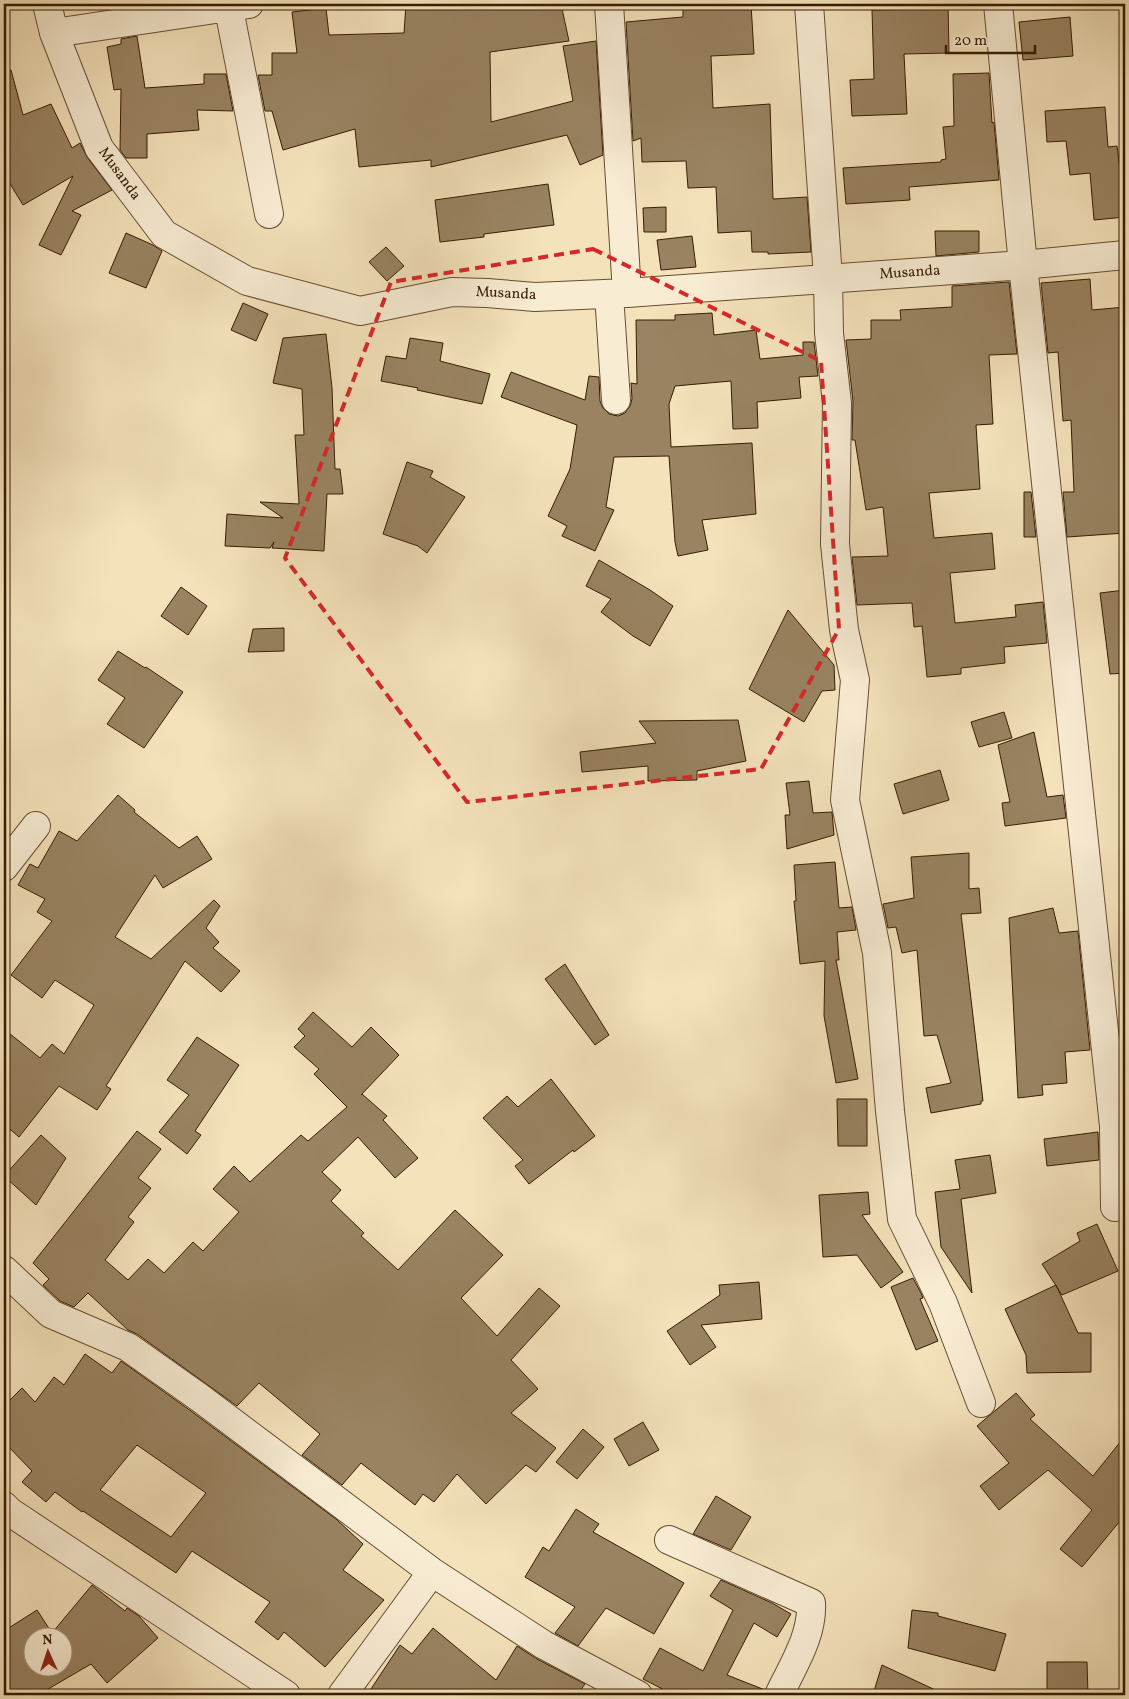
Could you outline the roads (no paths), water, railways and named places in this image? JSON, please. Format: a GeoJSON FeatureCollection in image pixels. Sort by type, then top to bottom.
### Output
{"type":"FeatureCollection","features":[{"type":"Feature","properties":{"kind":"street","name":"Musanda"},"geometry":{"type":"LineString","coordinates":[[47,4],[54,32],[98,148],[164,234],[247,281],[360,311],[452,292],[535,297],[618,293],[1023,265],[1125,255]]}},
{"type":"Feature","properties":{"kind":"street"},"geometry":{"type":"LineString","coordinates":[[609,4],[618,293],[616,400]]}},
{"type":"Feature","properties":{"kind":"street"},"geometry":{"type":"LineString","coordinates":[[809,4],[828,278],[829,332],[837,403],[835,544],[844,630],[855,680],[845,800],[877,953],[890,1111],[902,1219],[943,1303],[981,1403]]}},
{"type":"Feature","properties":{"kind":"street"},"geometry":{"type":"LineString","coordinates":[[998,4],[1023,265],[1114,1126],[1115,1207]]}},
{"type":"Feature","properties":{"kind":"street"},"geometry":{"type":"LineString","coordinates":[[54,32],[235,5],[269,214]]}},
{"type":"Feature","properties":{"kind":"street"},"geometry":{"type":"LineString","coordinates":[[4,867],[36,826]]}},
{"type":"Feature","properties":{"kind":"street"},"geometry":{"type":"LineString","coordinates":[[4,1270],[51,1314],[128,1347],[200,1398],[432,1572],[544,1645],[638,1695]]}},
{"type":"Feature","properties":{"kind":"street"},"geometry":{"type":"LineString","coordinates":[[4,1506],[286,1695]]}},
{"type":"Feature","properties":{"kind":"street"},"geometry":{"type":"LineString","coordinates":[[669,1540],[811,1603],[812,1617],[807,1636],[779,1695]]}},
{"type":"Feature","properties":{"kind":"street"},"geometry":{"type":"LineString","coordinates":[[342,1695],[432,1572]]}}]}
